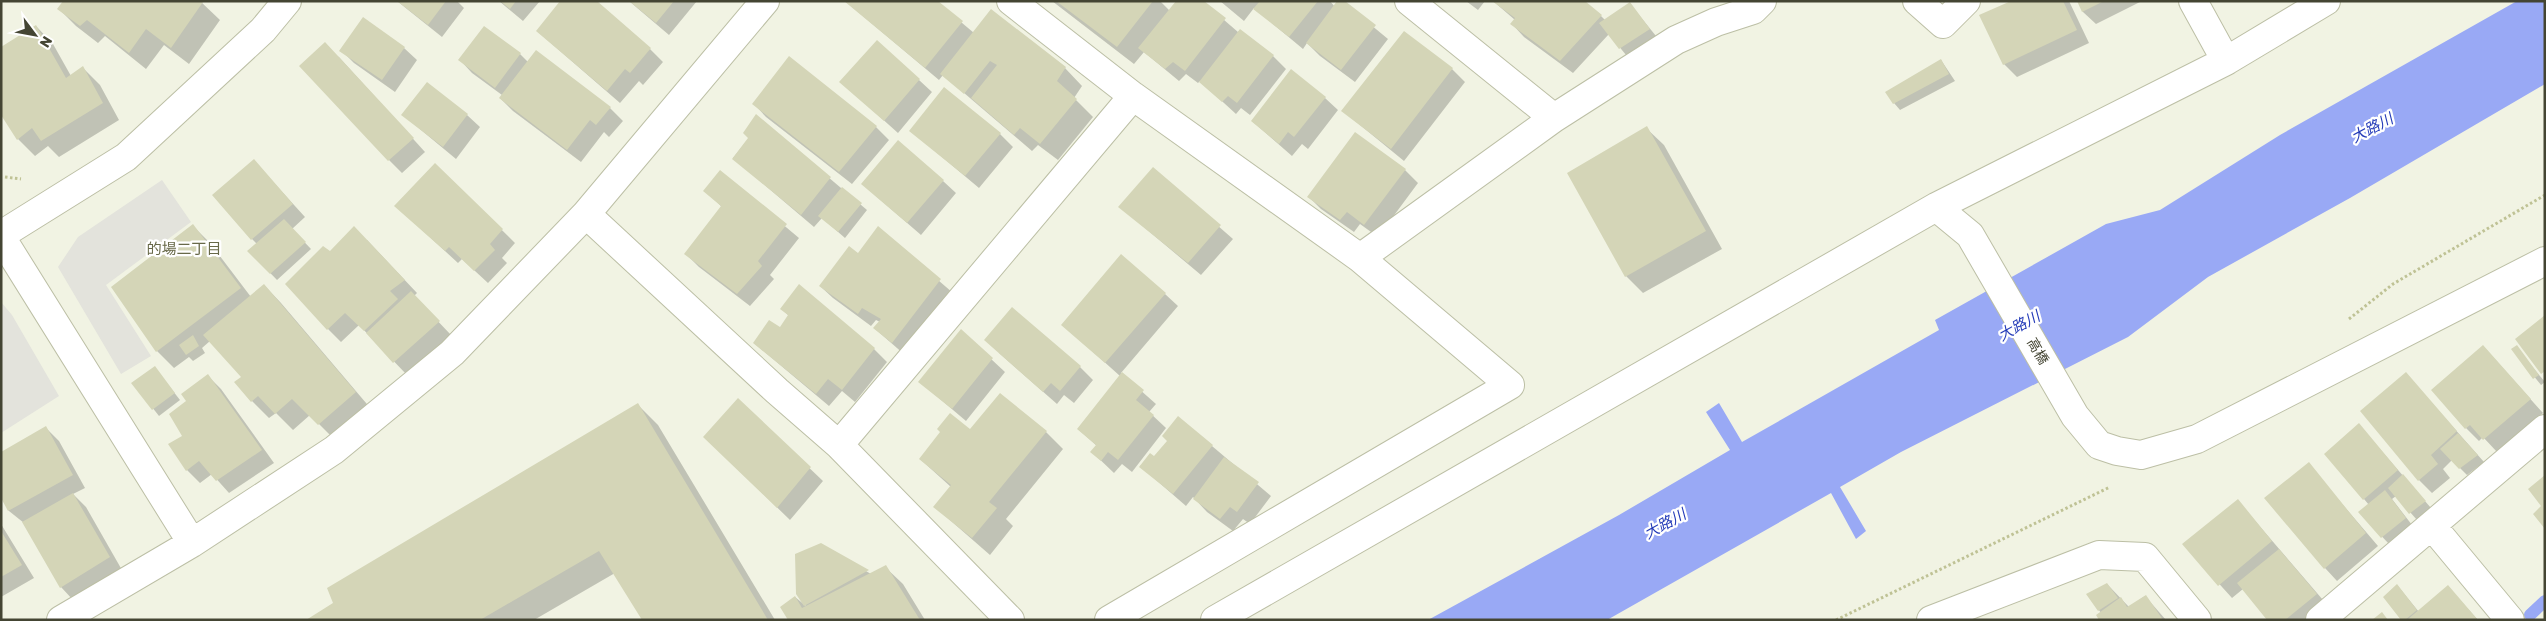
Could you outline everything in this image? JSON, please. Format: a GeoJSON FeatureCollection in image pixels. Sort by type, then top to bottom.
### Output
{"type":"FeatureCollection","features":[{"type":"Feature","properties":{"kind":"street"},"geometry":{"type":"LineString","coordinates":[[192,543],[1,236],[126,157],[263,30],[287,1]]}},
{"type":"Feature","properties":{"kind":"street"},"geometry":{"type":"LineString","coordinates":[[61,620],[192,543],[334,450],[452,353],[586,214],[765,1]]}},
{"type":"Feature","properties":{"kind":"street"},"geometry":{"type":"LineString","coordinates":[[1011,1],[1133,96],[1360,258],[1510,385],[1109,620]]}},
{"type":"Feature","properties":{"kind":"street"},"geometry":{"type":"LineString","coordinates":[[1409,1],[1554,118]]}},
{"type":"Feature","properties":{"kind":"street"},"geometry":{"type":"LineString","coordinates":[[1360,258],[1554,118],[1676,40],[1716,22],[1753,10],[1762,1]]}},
{"type":"Feature","properties":{"kind":"street"},"geometry":{"type":"LineString","coordinates":[[1917,1],[1943,24],[1966,1]]}},
{"type":"Feature","properties":{"kind":"street"},"geometry":{"type":"LineString","coordinates":[[2193,1],[2226,61]]}},
{"type":"Feature","properties":{"kind":"street"},"geometry":{"type":"LineString","coordinates":[[1215,620],[1936,206],[2226,61],[2326,1]]}},
{"type":"Feature","properties":{"kind":"street"},"geometry":{"type":"LineString","coordinates":[[839,445],[1133,96]]}},
{"type":"Feature","properties":{"kind":"street","name":"高橋"},"geometry":{"type":"LineString","coordinates":[[1936,206],[1970,235],[2075,416],[2099,445],[2117,451],[2141,455],[2197,439],[2545,261]]}},
{"type":"Feature","properties":{"kind":"street"},"geometry":{"type":"LineString","coordinates":[[586,214],[777,391],[839,445],[1010,620]]}},
{"type":"Feature","properties":{"kind":"street"},"geometry":{"type":"LineString","coordinates":[[2320,620],[2545,429]]}},
{"type":"Feature","properties":{"kind":"street"},"geometry":{"type":"LineString","coordinates":[[2432,526],[2510,620]]}},
{"type":"Feature","properties":{"kind":"street"},"geometry":{"type":"LineString","coordinates":[[1931,620],[2099,554],[2145,557],[2197,620]]}},
{"type":"Feature","properties":{"kind":"shaded area"},"geometry":{"type":"Polygon","coordinates":[[[162,180],[191,222],[106,285],[151,356],[121,374],[58,267],[78,237],[162,180]]]}},
{"type":"Feature","properties":{"kind":"shaded area"},"geometry":{"type":"Polygon","coordinates":[[[1,302],[12,315],[59,396],[1,433],[1,302]]]}},
{"type":"Feature","properties":{"kind":"water","name":"大路川"},"geometry":{"type":"Polygon","coordinates":[[[2517,1],[2545,1],[2545,84],[2350,198],[2208,277],[2128,337],[1901,452],[1840,487],[1866,531],[1856,539],[1831,493],[1607,620],[1428,620],[1619,515],[1730,450],[1706,412],[1719,403],[1742,442],[1939,330],[1935,320],[2106,224],[2160,210],[2280,135],[2517,1]]]}},
{"type":"Feature","properties":{"kind":"building"},"geometry":{"type":"Polygon","coordinates":[[[63,1],[203,2],[171,48],[146,29],[129,53],[87,20],[80,26],[57,9],[63,1]]]}},
{"type":"Feature","properties":{"kind":"building"},"geometry":{"type":"Polygon","coordinates":[[[397,1],[446,1],[428,25],[397,1]]]}},
{"type":"Feature","properties":{"kind":"building"},"geometry":{"type":"Polygon","coordinates":[[[500,1],[516,1],[510,9],[500,1]]]}},
{"type":"Feature","properties":{"kind":"building"},"geometry":{"type":"Polygon","coordinates":[[[560,1],[597,1],[651,48],[630,73],[625,69],[607,91],[536,31],[560,1]]]}},
{"type":"Feature","properties":{"kind":"building"},"geometry":{"type":"Polygon","coordinates":[[[629,1],[674,1],[656,23],[629,1]]]}},
{"type":"Feature","properties":{"kind":"building"},"geometry":{"type":"Polygon","coordinates":[[[844,1],[938,1],[963,21],[925,68],[844,1]]]}},
{"type":"Feature","properties":{"kind":"building"},"geometry":{"type":"Polygon","coordinates":[[[1056,1],[1153,1],[1117,47],[1056,1]]]}},
{"type":"Feature","properties":{"kind":"building"},"geometry":{"type":"Polygon","coordinates":[[[1176,1],[1204,1],[1226,18],[1185,71],[1173,62],[1165,69],[1138,48],[1176,1]]]}},
{"type":"Feature","properties":{"kind":"building"},"geometry":{"type":"Polygon","coordinates":[[[1260,1],[1318,1],[1289,37],[1253,9],[1260,1]]]}},
{"type":"Feature","properties":{"kind":"building"},"geometry":{"type":"Polygon","coordinates":[[[1337,1],[1345,1],[1376,25],[1341,70],[1306,43],[1337,1]]]}},
{"type":"Feature","properties":{"kind":"building"},"geometry":{"type":"Polygon","coordinates":[[[1492,1],[1585,1],[1602,15],[1560,61],[1510,24],[1515,18],[1492,1]]]}},
{"type":"Feature","properties":{"kind":"building"},"geometry":{"type":"Polygon","coordinates":[[[2011,1],[2063,1],[2077,30],[2003,65],[1979,15],[2011,1]]]}},
{"type":"Feature","properties":{"kind":"building"},"geometry":{"type":"Polygon","coordinates":[[[2077,1],[2104,1],[2082,12],[2077,1]]]}},
{"type":"Feature","properties":{"kind":"building"},"geometry":{"type":"Polygon","coordinates":[[[1630,2],[1650,29],[1619,49],[1599,23],[1630,2]]]}},
{"type":"Feature","properties":{"kind":"building"},"geometry":{"type":"Polygon","coordinates":[[[991,9],[1066,67],[1057,81],[1077,99],[1040,144],[1020,128],[1014,135],[971,98],[997,65],[990,61],[964,94],[940,74],[991,9]]]}},
{"type":"Feature","properties":{"kind":"building"},"geometry":{"type":"Polygon","coordinates":[[[363,17],[405,47],[382,80],[339,51],[363,17]]]}},
{"type":"Feature","properties":{"kind":"building"},"geometry":{"type":"Polygon","coordinates":[[[36,25],[66,78],[83,66],[103,103],[41,141],[32,128],[17,140],[1,115],[1,47],[36,25]]]}},
{"type":"Feature","properties":{"kind":"building"},"geometry":{"type":"Polygon","coordinates":[[[484,26],[521,53],[495,88],[458,60],[484,26]]]}},
{"type":"Feature","properties":{"kind":"building"},"geometry":{"type":"Polygon","coordinates":[[[1240,29],[1274,55],[1237,103],[1228,96],[1222,102],[1199,82],[1240,29]]]}},
{"type":"Feature","properties":{"kind":"building"},"geometry":{"type":"Polygon","coordinates":[[[1404,31],[1453,68],[1391,149],[1341,111],[1404,31]]]}},
{"type":"Feature","properties":{"kind":"building"},"geometry":{"type":"Polygon","coordinates":[[[877,40],[920,79],[884,121],[839,82],[877,40]]]}},
{"type":"Feature","properties":{"kind":"building"},"geometry":{"type":"Polygon","coordinates":[[[325,42],[414,138],[388,161],[299,66],[325,42]]]}},
{"type":"Feature","properties":{"kind":"building"},"geometry":{"type":"Polygon","coordinates":[[[536,50],[611,107],[596,125],[590,120],[567,150],[499,98],[536,50]]]}},
{"type":"Feature","properties":{"kind":"building"},"geometry":{"type":"Polygon","coordinates":[[[789,56],[877,126],[839,172],[752,104],[789,56]]]}},
{"type":"Feature","properties":{"kind":"building"},"geometry":{"type":"Polygon","coordinates":[[[1941,59],[1949,74],[1893,104],[1885,92],[1941,59]]]}},
{"type":"Feature","properties":{"kind":"building"},"geometry":{"type":"Polygon","coordinates":[[[1291,69],[1326,97],[1294,137],[1288,132],[1279,144],[1251,121],[1291,69]]]}},
{"type":"Feature","properties":{"kind":"building"},"geometry":{"type":"Polygon","coordinates":[[[427,82],[468,114],[443,147],[401,115],[427,82]]]}},
{"type":"Feature","properties":{"kind":"building"},"geometry":{"type":"Polygon","coordinates":[[[944,87],[1001,133],[965,176],[909,131],[944,87]]]}},
{"type":"Feature","properties":{"kind":"building"},"geometry":{"type":"Polygon","coordinates":[[[756,114],[831,177],[801,215],[732,159],[748,138],[743,133],[756,114]]]}},
{"type":"Feature","properties":{"kind":"building"},"geometry":{"type":"Polygon","coordinates":[[[1647,126],[1706,231],[1625,277],[1567,173],[1647,126]]]}},
{"type":"Feature","properties":{"kind":"building"},"geometry":{"type":"Polygon","coordinates":[[[1355,132],[1406,169],[1364,225],[1347,212],[1340,220],[1307,197],[1355,132]]]}},
{"type":"Feature","properties":{"kind":"building"},"geometry":{"type":"Polygon","coordinates":[[[898,140],[944,180],[907,223],[861,184],[898,140]]]}},
{"type":"Feature","properties":{"kind":"building"},"geometry":{"type":"Polygon","coordinates":[[[254,159],[293,204],[251,240],[212,195],[254,159]]]}},
{"type":"Feature","properties":{"kind":"building"},"geometry":{"type":"Polygon","coordinates":[[[435,163],[503,229],[490,244],[495,250],[474,271],[449,247],[445,251],[394,206],[435,163]]]}},
{"type":"Feature","properties":{"kind":"building"},"geometry":{"type":"Polygon","coordinates":[[[1153,167],[1221,225],[1188,263],[1118,207],[1153,167]]]}},
{"type":"Feature","properties":{"kind":"building"},"geometry":{"type":"Polygon","coordinates":[[[720,170],[787,224],[758,261],[762,266],[737,294],[684,254],[721,206],[703,191],[720,170]]]}},
{"type":"Feature","properties":{"kind":"building"},"geometry":{"type":"Polygon","coordinates":[[[842,187],[862,203],[838,232],[818,216],[842,187]]]}},
{"type":"Feature","properties":{"kind":"building"},"geometry":{"type":"Polygon","coordinates":[[[284,219],[306,242],[270,274],[247,251],[284,219]]]}},
{"type":"Feature","properties":{"kind":"building"},"geometry":{"type":"Polygon","coordinates":[[[193,224],[241,288],[156,352],[111,287],[193,224]]]}},
{"type":"Feature","properties":{"kind":"building"},"geometry":{"type":"Polygon","coordinates":[[[354,226],[405,280],[390,291],[398,299],[364,331],[345,313],[327,330],[285,284],[323,246],[330,251],[354,226]]]}},
{"type":"Feature","properties":{"kind":"building"},"geometry":{"type":"Polygon","coordinates":[[[878,226],[941,279],[892,343],[873,328],[881,319],[862,308],[858,314],[819,286],[849,246],[858,253],[878,226]]]}},
{"type":"Feature","properties":{"kind":"building"},"geometry":{"type":"Polygon","coordinates":[[[1121,254],[1166,293],[1105,363],[1061,325],[1121,254]]]}},
{"type":"Feature","properties":{"kind":"building"},"geometry":{"type":"Polygon","coordinates":[[[264,284],[356,392],[318,425],[292,399],[275,414],[258,396],[251,402],[234,382],[241,377],[203,335],[264,284]]]}},
{"type":"Feature","properties":{"kind":"building"},"geometry":{"type":"Polygon","coordinates":[[[799,284],[875,348],[842,390],[828,379],[816,394],[753,343],[769,320],[780,327],[788,315],[780,309],[799,284]]]}},
{"type":"Feature","properties":{"kind":"building"},"geometry":{"type":"Polygon","coordinates":[[[411,291],[440,321],[393,363],[366,333],[411,291]]]}},
{"type":"Feature","properties":{"kind":"building"},"geometry":{"type":"Polygon","coordinates":[[[1012,307],[1081,366],[1060,391],[1051,383],[1043,392],[984,340],[1012,307]]]}},
{"type":"Feature","properties":{"kind":"building"},"geometry":{"type":"Polygon","coordinates":[[[2545,315],[2545,371],[2541,374],[2515,339],[2545,315]]]}},
{"type":"Feature","properties":{"kind":"building"},"geometry":{"type":"Polygon","coordinates":[[[961,329],[993,358],[952,409],[918,382],[961,329]]]}},
{"type":"Feature","properties":{"kind":"building"},"geometry":{"type":"Polygon","coordinates":[[[193,335],[199,346],[186,355],[179,345],[193,335]]]}},
{"type":"Feature","properties":{"kind":"building"},"geometry":{"type":"Polygon","coordinates":[[[2483,345],[2531,399],[2483,440],[2470,425],[2465,429],[2431,390],[2483,345]]]}},
{"type":"Feature","properties":{"kind":"building"},"geometry":{"type":"Polygon","coordinates":[[[2517,345],[2539,375],[2533,379],[2511,349],[2517,345]]]}},
{"type":"Feature","properties":{"kind":"building"},"geometry":{"type":"Polygon","coordinates":[[[155,366],[175,393],[152,410],[131,383],[155,366]]]}},
{"type":"Feature","properties":{"kind":"building"},"geometry":{"type":"Polygon","coordinates":[[[1122,372],[1144,390],[1136,400],[1154,415],[1118,460],[1108,452],[1101,461],[1090,452],[1096,445],[1077,429],[1122,372]]]}},
{"type":"Feature","properties":{"kind":"building"},"geometry":{"type":"Polygon","coordinates":[[[2406,372],[2457,431],[2431,455],[2438,464],[2418,481],[2360,411],[2406,372]]]}},
{"type":"Feature","properties":{"kind":"building"},"geometry":{"type":"Polygon","coordinates":[[[208,374],[262,450],[216,481],[199,461],[186,471],[168,444],[182,436],[169,414],[186,401],[181,394],[208,374]]]}},
{"type":"Feature","properties":{"kind":"building"},"geometry":{"type":"Polygon","coordinates":[[[1000,393],[1047,431],[989,502],[997,508],[972,538],[933,507],[951,485],[919,459],[940,432],[937,429],[950,413],[970,429],[1000,393]]]}},
{"type":"Feature","properties":{"kind":"building"},"geometry":{"type":"Polygon","coordinates":[[[738,398],[811,467],[777,508],[703,437],[738,398]]]}},
{"type":"Feature","properties":{"kind":"building"},"geometry":{"type":"Polygon","coordinates":[[[638,403],[768,620],[642,620],[599,551],[480,620],[306,620],[333,603],[327,588],[638,403]]]}},
{"type":"Feature","properties":{"kind":"building"},"geometry":{"type":"Polygon","coordinates":[[[1178,416],[1213,445],[1173,494],[1139,467],[1150,453],[1154,456],[1167,441],[1162,436],[1178,416]]]}},
{"type":"Feature","properties":{"kind":"building"},"geometry":{"type":"Polygon","coordinates":[[[2359,423],[2398,470],[2363,500],[2324,454],[2359,423]]]}},
{"type":"Feature","properties":{"kind":"building"},"geometry":{"type":"Polygon","coordinates":[[[46,426],[73,475],[8,511],[1,498],[1,452],[46,426]]]}},
{"type":"Feature","properties":{"kind":"building"},"geometry":{"type":"Polygon","coordinates":[[[2458,433],[2478,455],[2459,469],[2440,449],[2458,433]]]}},
{"type":"Feature","properties":{"kind":"building"},"geometry":{"type":"Polygon","coordinates":[[[1224,457],[1259,482],[1237,512],[1230,507],[1220,519],[1193,499],[1224,457]]]}},
{"type":"Feature","properties":{"kind":"building"},"geometry":{"type":"Polygon","coordinates":[[[2309,462],[2366,533],[2324,569],[2264,498],[2309,462]]]}},
{"type":"Feature","properties":{"kind":"building"},"geometry":{"type":"Polygon","coordinates":[[[2403,474],[2426,501],[2409,514],[2388,488],[2403,474]]]}},
{"type":"Feature","properties":{"kind":"building"},"geometry":{"type":"Polygon","coordinates":[[[2545,475],[2545,529],[2533,514],[2541,506],[2528,489],[2545,475]]]}},
{"type":"Feature","properties":{"kind":"building"},"geometry":{"type":"Polygon","coordinates":[[[2385,490],[2406,518],[2381,538],[2358,512],[2385,490]]]}},
{"type":"Feature","properties":{"kind":"building"},"geometry":{"type":"Polygon","coordinates":[[[73,493],[110,557],[60,588],[22,522],[73,493]]]}},
{"type":"Feature","properties":{"kind":"building"},"geometry":{"type":"Polygon","coordinates":[[[2238,499],[2272,541],[2218,586],[2182,544],[2238,499]]]}},
{"type":"Feature","properties":{"kind":"building"},"geometry":{"type":"Polygon","coordinates":[[[1,531],[22,565],[1,577],[1,531]]]}},
{"type":"Feature","properties":{"kind":"building"},"geometry":{"type":"Polygon","coordinates":[[[821,543],[869,570],[804,606],[796,594],[795,554],[821,543]]]}},
{"type":"Feature","properties":{"kind":"building"},"geometry":{"type":"Polygon","coordinates":[[[2279,549],[2317,594],[2285,620],[2267,620],[2237,583],[2279,549]]]}},
{"type":"Feature","properties":{"kind":"building"},"geometry":{"type":"Polygon","coordinates":[[[886,565],[920,620],[788,620],[780,607],[795,596],[802,608],[886,565]]]}},
{"type":"Feature","properties":{"kind":"building"},"geometry":{"type":"Polygon","coordinates":[[[2107,583],[2118,598],[2098,611],[2086,594],[2107,583]]]}},
{"type":"Feature","properties":{"kind":"building"},"geometry":{"type":"Polygon","coordinates":[[[2397,584],[2417,610],[2405,620],[2401,620],[2383,597],[2397,584]]]}},
{"type":"Feature","properties":{"kind":"building"},"geometry":{"type":"Polygon","coordinates":[[[2448,585],[2478,620],[2407,620],[2448,585]]]}},
{"type":"Feature","properties":{"kind":"building"},"geometry":{"type":"Polygon","coordinates":[[[2146,595],[2163,620],[2099,620],[2096,615],[2121,597],[2127,607],[2146,595]]]}},
{"type":"Feature","properties":{"kind":"building"},"geometry":{"type":"Polygon","coordinates":[[[2382,612],[2388,620],[2372,620],[2382,612]]]}},
{"type":"Feature","properties":{"kind":"waterway"},"geometry":{"type":"LineString","coordinates":[[2530,615],[2545,601]]}},
{"type":"Feature","properties":{"kind":"district","name":"的場二丁目"},"geometry":{"type":"Point","coordinates":[184,249]}}]}
